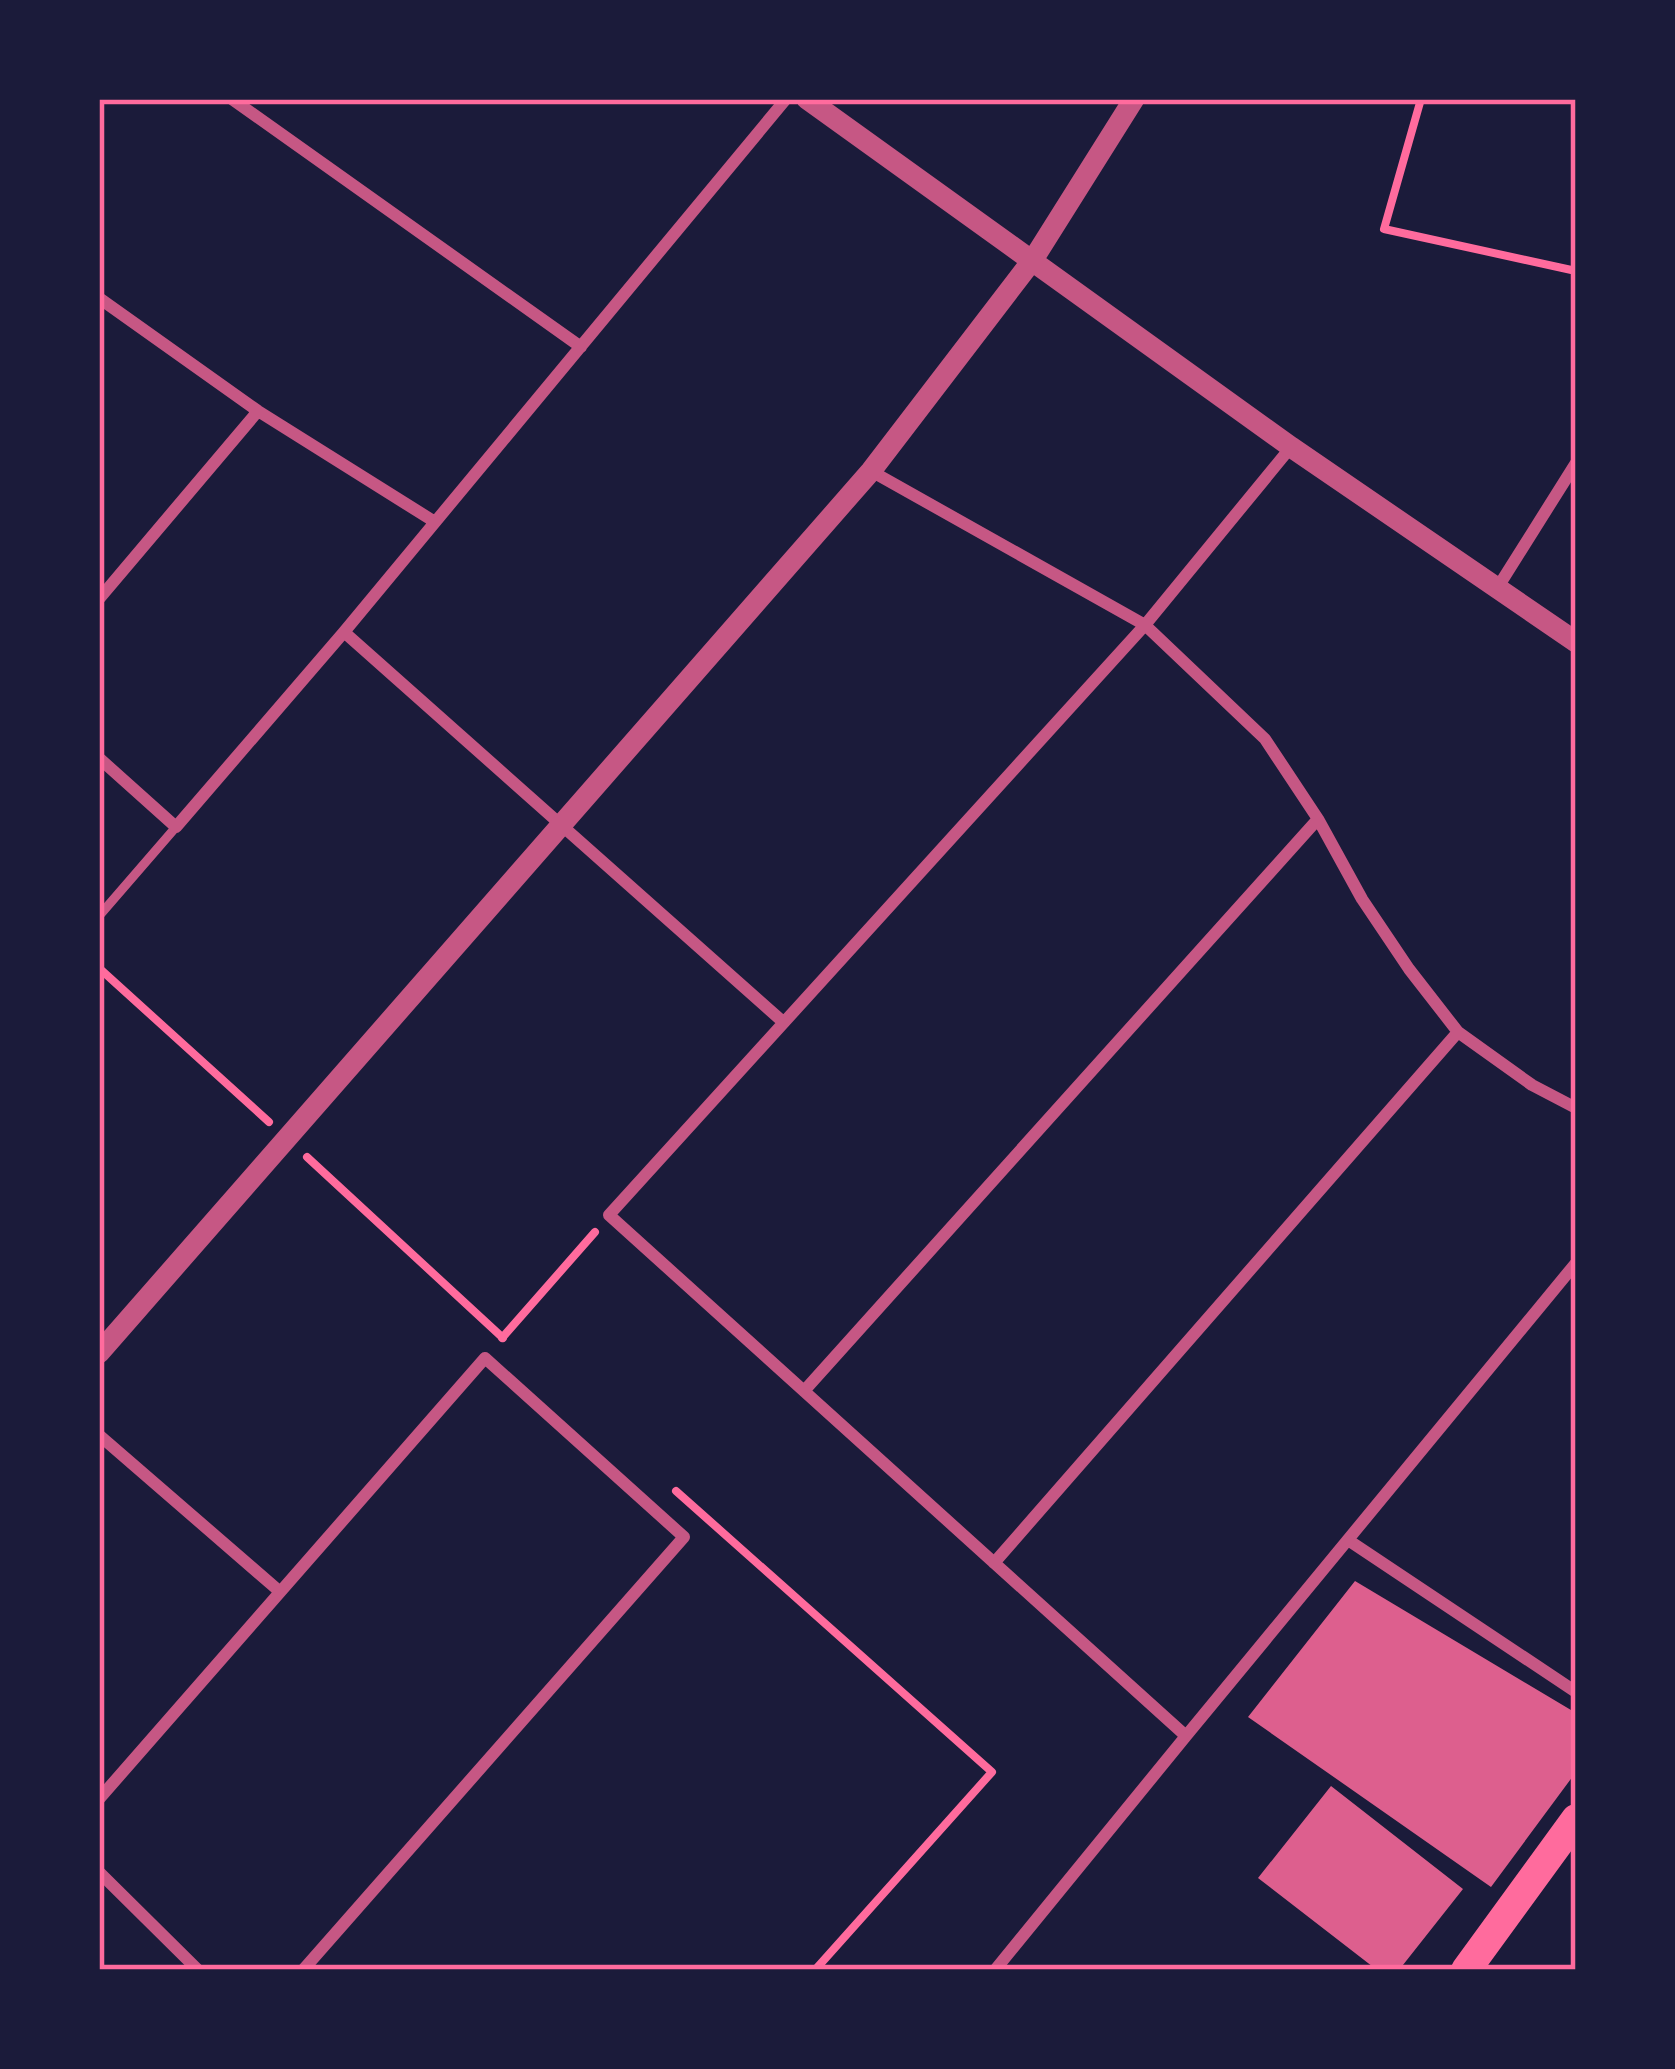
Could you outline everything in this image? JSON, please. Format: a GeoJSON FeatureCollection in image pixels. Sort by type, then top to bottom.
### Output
{"type":"FeatureCollection","features":[{"type":"Feature","properties":{"kind":"highway"},"geometry":{"type":"LineString","coordinates":[[1466,1970],[1576,1819]]}},
{"type":"Feature","properties":{"kind":"street"},"geometry":{"type":"LineString","coordinates":[[232,99],[581,347]]}},
{"type":"Feature","properties":{"kind":"street"},"geometry":{"type":"LineString","coordinates":[[99,758],[176,827],[786,99]]}},
{"type":"Feature","properties":{"kind":"street"},"geometry":{"type":"LineString","coordinates":[[807,99],[1292,447],[1576,643]]}},
{"type":"Feature","properties":{"kind":"street"},"geometry":{"type":"LineString","coordinates":[[99,1353],[871,471],[1034,258],[1134,99]]}},
{"type":"Feature","properties":{"kind":"street"},"geometry":{"type":"LineString","coordinates":[[99,298],[258,411],[435,522]]}},
{"type":"Feature","properties":{"kind":"street"},"geometry":{"type":"LineString","coordinates":[[99,598],[258,411]]}},
{"type":"Feature","properties":{"kind":"street"},"geometry":{"type":"LineString","coordinates":[[1186,1736],[609,1215],[1144,626],[1292,447]]}},
{"type":"Feature","properties":{"kind":"street"},"geometry":{"type":"LineString","coordinates":[[1498,587],[1576,463]]}},
{"type":"Feature","properties":{"kind":"street"},"geometry":{"type":"LineString","coordinates":[[871,471],[1144,626],[1265,739],[1408,969],[1458,1032],[1532,1085],[1576,1108]]}},
{"type":"Feature","properties":{"kind":"street"},"geometry":{"type":"LineString","coordinates":[[344,632],[782,1021]]}},
{"type":"Feature","properties":{"kind":"street"},"geometry":{"type":"LineString","coordinates":[[804,1390],[1318,819]]}},
{"type":"Feature","properties":{"kind":"street"},"geometry":{"type":"LineString","coordinates":[[994,1563],[1458,1032]]}},
{"type":"Feature","properties":{"kind":"street"},"geometry":{"type":"LineString","coordinates":[[995,1970],[1576,1263]]}},
{"type":"Feature","properties":{"kind":"street"},"geometry":{"type":"LineString","coordinates":[[99,1799],[485,1358],[684,1537],[303,1970]]}},
{"type":"Feature","properties":{"kind":"street"},"geometry":{"type":"LineString","coordinates":[[99,1435],[278,1590]]}},
{"type":"Feature","properties":{"kind":"street"},"geometry":{"type":"LineString","coordinates":[[1348,1540],[1576,1692]]}},
{"type":"Feature","properties":{"kind":"street"},"geometry":{"type":"LineString","coordinates":[[99,1872],[198,1970]]}},
{"type":"Feature","properties":{"kind":"lane"},"geometry":{"type":"LineString","coordinates":[[99,916],[176,827]]}},
{"type":"Feature","properties":{"kind":"path"},"geometry":{"type":"LineString","coordinates":[[1421,99],[1384,229],[1576,271]]}},
{"type":"Feature","properties":{"kind":"path"},"geometry":{"type":"LineString","coordinates":[[99,968],[254,1108]]}},
{"type":"Feature","properties":{"kind":"path"},"geometry":{"type":"LineString","coordinates":[[334,1181],[520,1353]]}},
{"type":"Feature","properties":{"kind":"path"},"geometry":{"type":"LineString","coordinates":[[485,1358],[609,1215]]}},
{"type":"Feature","properties":{"kind":"path"},"geometry":{"type":"LineString","coordinates":[[660,1477],[992,1772],[815,1970]]}},
{"type":"Feature","properties":{"kind":"building"},"geometry":{"type":"Polygon","coordinates":[[[1355,1581],[1576,1713],[1576,1772],[1491,1887],[1248,1717],[1355,1581]]]}},
{"type":"Feature","properties":{"kind":"building"},"geometry":{"type":"Polygon","coordinates":[[[1331,1786],[1463,1889],[1399,1970],[1377,1970],[1258,1878],[1331,1786]]]}}]}
